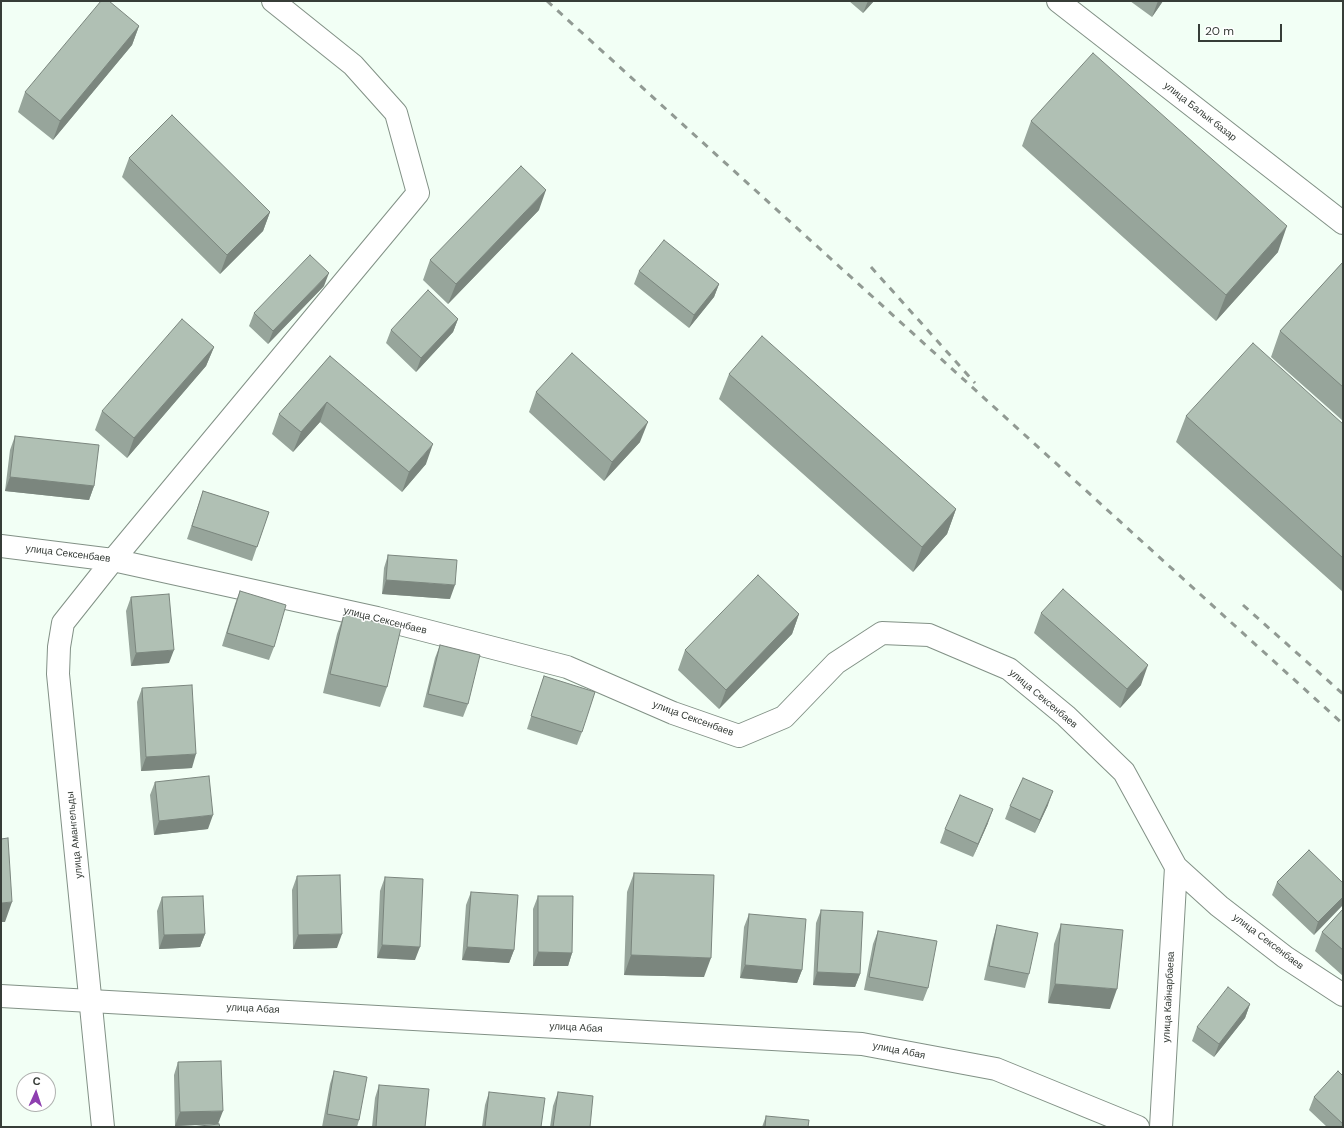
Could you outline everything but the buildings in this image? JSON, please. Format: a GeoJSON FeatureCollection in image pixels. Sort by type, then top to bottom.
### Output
{"type":"FeatureCollection","features":[{"type":"Feature","properties":{"kind":"street","name":"улица Амангельды"},"geometry":{"type":"LineString","coordinates":[[103,1127],[92,1000],[58,674],[62,623],[418,193],[396,113],[353,64],[273,1]]}},
{"type":"Feature","properties":{"kind":"street","name":"улица Балык базар"},"geometry":{"type":"LineString","coordinates":[[1058,1],[1343,223]]}},
{"type":"Feature","properties":{"kind":"street","name":"улица Сексенбаев"},"geometry":{"type":"LineString","coordinates":[[1,546],[113,560],[377,618],[567,667],[673,713],[739,736],[784,717],[836,664],[882,633],[929,635],[1009,669],[1066,716],[1124,772],[1176,867],[1219,906],[1285,957],[1343,995]]}},
{"type":"Feature","properties":{"kind":"street","name":"улица Кайнарбаева"},"geometry":{"type":"LineString","coordinates":[[1161,1127],[1176,867]]}},
{"type":"Feature","properties":{"kind":"street","name":"улица Абая"},"geometry":{"type":"LineString","coordinates":[[1,996],[862,1044],[996,1069],[1138,1127]]}},
{"type":"Feature","properties":{"kind":"railway"},"geometry":{"type":"LineString","coordinates":[[547,1],[1343,724]]}},
{"type":"Feature","properties":{"kind":"railway"},"geometry":{"type":"LineString","coordinates":[[871,267],[975,383]]}},
{"type":"Feature","properties":{"kind":"railway"},"geometry":{"type":"LineString","coordinates":[[1243,605],[1343,694]]}}]}
